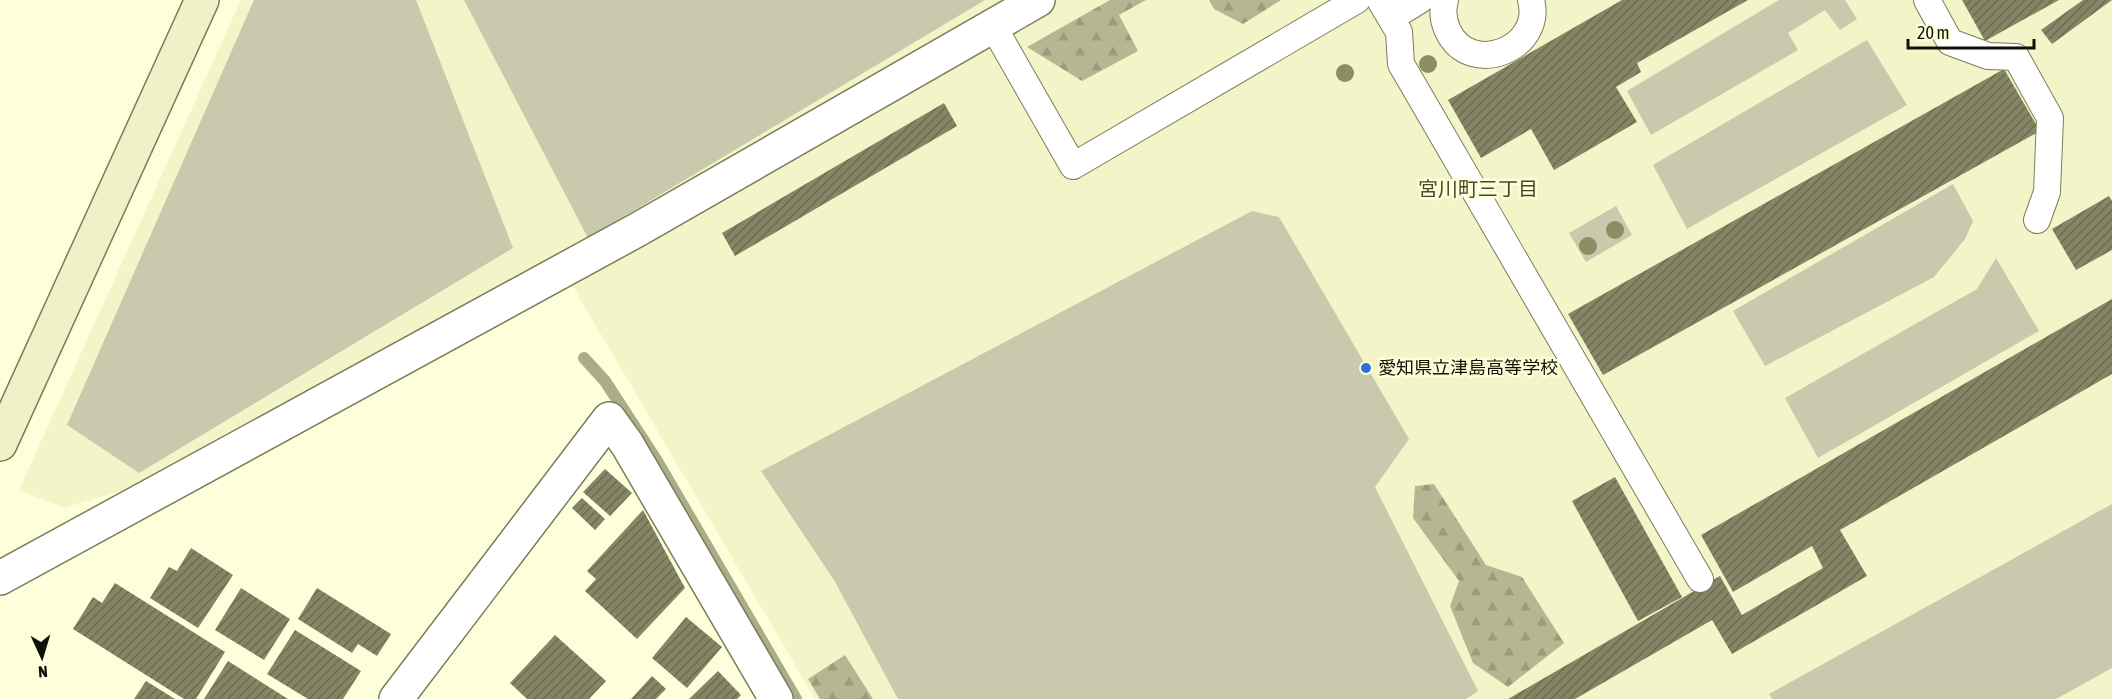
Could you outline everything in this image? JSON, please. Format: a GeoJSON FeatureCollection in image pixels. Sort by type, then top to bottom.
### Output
{"type":"FeatureCollection","features":[{"type":"Feature","properties":{"kind":"street"},"geometry":{"type":"LineString","coordinates":[[0,444],[202,0]]}},
{"type":"Feature","properties":{"kind":"street"},"geometry":{"type":"LineString","coordinates":[[0,578],[637,230],[1038,0]]}},
{"type":"Feature","properties":{"kind":"street"},"geometry":{"type":"LineString","coordinates":[[396,699],[609,419],[627,444],[776,699]]}},
{"type":"Feature","properties":{"kind":"lane"},"geometry":{"type":"LineString","coordinates":[[993,26],[1073,166],[1357,0]]}},
{"type":"Feature","properties":{"kind":"lane"},"geometry":{"type":"LineString","coordinates":[[1420,0],[1385,9],[1399,32],[1401,64],[1700,579]]}},
{"type":"Feature","properties":{"kind":"lane"},"geometry":{"type":"LineString","coordinates":[[1444,0],[1442,9],[1451,37],[1473,54],[1488,56],[1515,47],[1525,36],[1531,22],[1533,7],[1531,0]]}},
{"type":"Feature","properties":{"kind":"lane"},"geometry":{"type":"LineString","coordinates":[[1927,0],[1950,42],[1988,56],[2016,57],[2050,118],[2047,192],[2037,220]]}},
{"type":"Feature","properties":{"kind":"shaded area","name":"愛知県立津島高等学校"},"geometry":{"type":"Polygon","coordinates":[[[241,0],[2112,0],[2112,699],[815,699],[555,256],[154,481],[64,508],[19,490],[241,0]]]}},
{"type":"Feature","properties":{"kind":"shaded area"},"geometry":{"type":"Polygon","coordinates":[[[254,0],[416,0],[513,248],[139,473],[67,425],[254,0]]]}},
{"type":"Feature","properties":{"kind":"shaded area"},"geometry":{"type":"Polygon","coordinates":[[[464,0],[985,0],[588,238],[464,0]]]}},
{"type":"Feature","properties":{"kind":"shaded area"},"geometry":{"type":"Polygon","coordinates":[[[1779,0],[1845,0],[1857,19],[1840,30],[1825,10],[1788,33],[1798,50],[1651,135],[1627,91],[1779,0]]]}},
{"type":"Feature","properties":{"kind":"shaded area"},"geometry":{"type":"Polygon","coordinates":[[[1867,40],[1907,105],[1687,229],[1653,165],[1867,40]]]}},
{"type":"Feature","properties":{"kind":"shaded area"},"geometry":{"type":"Polygon","coordinates":[[[1953,184],[1973,221],[1965,239],[1934,277],[1765,366],[1733,311],[1953,184]]]}},
{"type":"Feature","properties":{"kind":"shaded area"},"geometry":{"type":"Polygon","coordinates":[[[1616,206],[1632,235],[1586,262],[1569,233],[1616,206]]]}},
{"type":"Feature","properties":{"kind":"shaded area"},"geometry":{"type":"Polygon","coordinates":[[[1252,211],[1279,217],[1409,439],[1375,487],[1478,691],[1466,699],[898,699],[834,580],[761,471],[1252,211]]]}},
{"type":"Feature","properties":{"kind":"shaded area"},"geometry":{"type":"Polygon","coordinates":[[[1996,258],[2039,331],[1818,458],[1785,398],[1977,289],[1996,258]]]}},
{"type":"Feature","properties":{"kind":"shaded area"},"geometry":{"type":"Polygon","coordinates":[[[2112,504],[2112,668],[2056,699],[1772,699],[1769,694],[2112,504]]]}},
{"type":"Feature","properties":{"kind":"green space"},"geometry":{"type":"Polygon","coordinates":[[[1110,0],[1146,0],[1119,15],[1138,51],[1082,81],[1027,47],[1110,0]]]}},
{"type":"Feature","properties":{"kind":"green space"},"geometry":{"type":"Polygon","coordinates":[[[1209,0],[1281,0],[1243,24],[1214,9],[1209,0]]]}},
{"type":"Feature","properties":{"kind":"green space"},"geometry":{"type":"Polygon","coordinates":[[[1434,484],[1486,565],[1522,577],[1564,643],[1508,687],[1473,663],[1450,606],[1459,581],[1413,518],[1415,486],[1434,484]]]}},
{"type":"Feature","properties":{"kind":"green space"},"geometry":{"type":"Polygon","coordinates":[[[845,655],[873,699],[820,699],[808,679],[845,655]]]}},
{"type":"Feature","properties":{"kind":"building"},"geometry":{"type":"Polygon","coordinates":[[[1622,0],[1748,0],[1637,63],[1641,72],[1616,87],[1637,122],[1554,170],[1531,129],[1481,158],[1448,100],[1622,0]]]}},
{"type":"Feature","properties":{"kind":"building"},"geometry":{"type":"Polygon","coordinates":[[[1962,0],[2059,0],[1985,41],[1962,0]]]}},
{"type":"Feature","properties":{"kind":"building"},"geometry":{"type":"Polygon","coordinates":[[[2083,0],[2112,0],[2052,44],[2041,30],[2083,0]]]}},
{"type":"Feature","properties":{"kind":"building"},"geometry":{"type":"Polygon","coordinates":[[[2004,69],[2040,131],[1603,375],[1568,314],[2004,69]]]}},
{"type":"Feature","properties":{"kind":"building"},"geometry":{"type":"Polygon","coordinates":[[[944,103],[957,126],[735,256],[722,233],[944,103]]]}},
{"type":"Feature","properties":{"kind":"building"},"geometry":{"type":"Polygon","coordinates":[[[2109,196],[2112,201],[2112,250],[2076,270],[2052,229],[2109,196]]]}},
{"type":"Feature","properties":{"kind":"building"},"geometry":{"type":"Polygon","coordinates":[[[2112,299],[2112,374],[1840,530],[1867,576],[1732,654],[1712,620],[1575,699],[1508,699],[1720,576],[1742,615],[1823,568],[1812,546],[1733,592],[1701,535],[2112,299]]]}},
{"type":"Feature","properties":{"kind":"building"},"geometry":{"type":"Polygon","coordinates":[[[605,469],[632,493],[610,516],[583,492],[605,469]]]}},
{"type":"Feature","properties":{"kind":"building"},"geometry":{"type":"Polygon","coordinates":[[[1615,477],[1682,597],[1638,621],[1572,501],[1615,477]]]}},
{"type":"Feature","properties":{"kind":"building"},"geometry":{"type":"Polygon","coordinates":[[[582,498],[605,519],[595,530],[572,508],[582,498]]]}},
{"type":"Feature","properties":{"kind":"building"},"geometry":{"type":"Polygon","coordinates":[[[643,510],[685,588],[637,639],[585,591],[596,579],[587,571],[643,510]]]}},
{"type":"Feature","properties":{"kind":"building"},"geometry":{"type":"Polygon","coordinates":[[[191,548],[233,575],[198,628],[150,598],[169,567],[177,571],[191,548]]]}},
{"type":"Feature","properties":{"kind":"building"},"geometry":{"type":"Polygon","coordinates":[[[115,583],[225,652],[196,699],[184,699],[73,629],[93,597],[102,603],[115,583]]]}},
{"type":"Feature","properties":{"kind":"building"},"geometry":{"type":"Polygon","coordinates":[[[241,588],[290,619],[264,660],[215,630],[241,588]]]}},
{"type":"Feature","properties":{"kind":"building"},"geometry":{"type":"Polygon","coordinates":[[[317,588],[391,634],[377,656],[358,644],[352,653],[298,619],[317,588]]]}},
{"type":"Feature","properties":{"kind":"building"},"geometry":{"type":"Polygon","coordinates":[[[686,617],[722,647],[687,688],[652,658],[686,617]]]}},
{"type":"Feature","properties":{"kind":"building"},"geometry":{"type":"Polygon","coordinates":[[[295,630],[361,671],[343,699],[308,699],[267,674],[295,630]]]}},
{"type":"Feature","properties":{"kind":"building"},"geometry":{"type":"Polygon","coordinates":[[[555,635],[606,681],[589,699],[527,699],[510,683],[555,635]]]}},
{"type":"Feature","properties":{"kind":"building"},"geometry":{"type":"Polygon","coordinates":[[[228,661],[288,699],[204,699],[228,661]]]}},
{"type":"Feature","properties":{"kind":"building"},"geometry":{"type":"Polygon","coordinates":[[[718,671],[741,695],[737,699],[689,699],[718,671]]]}},
{"type":"Feature","properties":{"kind":"building"},"geometry":{"type":"Polygon","coordinates":[[[652,676],[666,689],[656,699],[631,699],[652,676]]]}},
{"type":"Feature","properties":{"kind":"building"},"geometry":{"type":"Polygon","coordinates":[[[146,681],[175,699],[134,699],[146,681]]]}},
{"type":"Feature","properties":{"kind":"waterway"},"geometry":{"type":"LineString","coordinates":[[584,358],[605,381],[657,461],[796,699]]}},
{"type":"Feature","properties":{"kind":"place","name":"愛知県立津島高等学校"},"geometry":{"type":"Point","coordinates":[1366,368]}},
{"type":"Feature","properties":{"kind":"district","name":"宮川町三丁目"},"geometry":{"type":"Point","coordinates":[1478,189]}}]}
